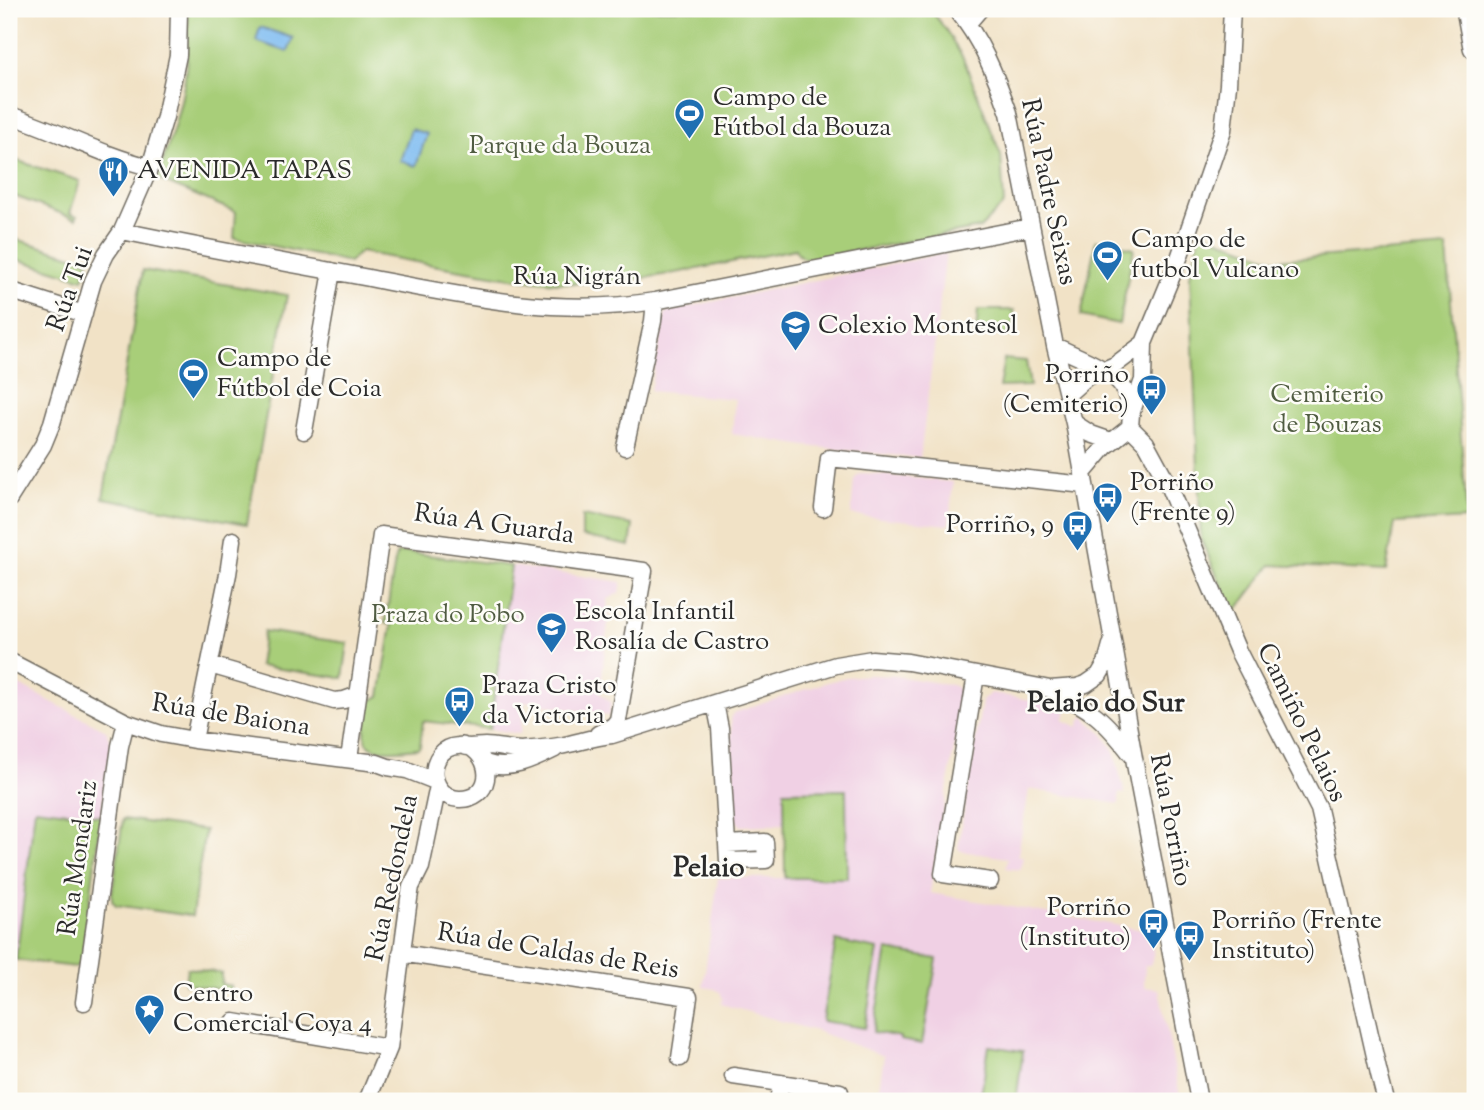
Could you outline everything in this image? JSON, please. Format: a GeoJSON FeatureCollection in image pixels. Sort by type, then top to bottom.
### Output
{"type":"FeatureCollection","features":[{"type":"Feature","properties":{"kind":"highway"},"geometry":{"type":"LineString","coordinates":[[1468,9],[1475,47]]}},
{"type":"Feature","properties":{"kind":"street","name":"Rúa Tui"},"geometry":{"type":"LineString","coordinates":[[9,499],[43,445],[52,423],[93,281],[106,254],[122,231],[149,166],[173,83],[178,55],[179,9]]}},
{"type":"Feature","properties":{"kind":"street","name":"Rúa Padre Seixas"},"geometry":{"type":"LineString","coordinates":[[956,9],[968,23],[999,82],[1009,113],[1055,346],[1068,394]]}},
{"type":"Feature","properties":{"kind":"street"},"geometry":{"type":"LineString","coordinates":[[968,23],[980,9]]}},
{"type":"Feature","properties":{"kind":"street"},"geometry":{"type":"LineString","coordinates":[[823,508],[829,458],[1084,479],[1111,441],[1130,421],[1143,380],[1144,343],[1178,261],[1223,130],[1232,9]]}},
{"type":"Feature","properties":{"kind":"street"},"geometry":{"type":"LineString","coordinates":[[9,115],[103,153],[149,166]]}},
{"type":"Feature","properties":{"kind":"street","name":"Rúa Nigrán"},"geometry":{"type":"LineString","coordinates":[[122,231],[468,297],[517,304],[590,307],[655,301],[1031,228]]}},
{"type":"Feature","properties":{"kind":"street"},"geometry":{"type":"LineString","coordinates":[[303,431],[332,271]]}},
{"type":"Feature","properties":{"kind":"street"},"geometry":{"type":"LineString","coordinates":[[9,290],[84,314]]}},
{"type":"Feature","properties":{"kind":"street"},"geometry":{"type":"LineString","coordinates":[[625,447],[655,301]]}},
{"type":"Feature","properties":{"kind":"street"},"geometry":{"type":"LineString","coordinates":[[1111,441],[1091,434],[1074,423],[1068,394],[1087,377],[1115,365],[1144,343]]}},
{"type":"Feature","properties":{"kind":"street"},"geometry":{"type":"LineString","coordinates":[[1055,346],[1116,380],[1124,389],[1130,421]]}},
{"type":"Feature","properties":{"kind":"street","name":"Camiño Pelaios"},"geometry":{"type":"LineString","coordinates":[[1130,421],[1146,443],[1165,478],[1238,651],[1319,808],[1386,1101]]}},
{"type":"Feature","properties":{"kind":"street","name":"Rúa Porriño"},"geometry":{"type":"LineString","coordinates":[[1074,423],[1133,757],[1199,1101]]}},
{"type":"Feature","properties":{"kind":"street","name":"Rúa A Guarda"},"geometry":{"type":"LineString","coordinates":[[349,760],[381,535],[644,571],[618,720],[613,726],[593,737]]}},
{"type":"Feature","properties":{"kind":"street"},"geometry":{"type":"LineString","coordinates":[[194,740],[233,540]]}},
{"type":"Feature","properties":{"kind":"street","name":"Rúa de Baiona"},"geometry":{"type":"LineString","coordinates":[[1050,689],[1077,687],[1099,675],[1110,652],[1112,635]]}},
{"type":"Feature","properties":{"kind":"street","name":"Rúa de Baiona"},"geometry":{"type":"LineString","coordinates":[[377,763],[437,760],[446,749],[454,746],[522,750],[560,746],[611,735],[836,665],[872,659],[908,662],[1050,689],[1093,712],[1106,723],[1133,757]]}},
{"type":"Feature","properties":{"kind":"street","name":"Rúa de Baiona"},"geometry":{"type":"LineString","coordinates":[[9,661],[126,722],[171,737],[377,763],[412,772],[436,784],[443,793],[460,799],[474,796],[485,782],[485,763],[505,768],[536,759],[560,746]]}},
{"type":"Feature","properties":{"kind":"street"},"geometry":{"type":"LineString","coordinates":[[210,666],[334,701],[344,701],[358,695]]}},
{"type":"Feature","properties":{"kind":"street"},"geometry":{"type":"LineString","coordinates":[[976,675],[943,874],[990,881]]}},
{"type":"Feature","properties":{"kind":"street"},"geometry":{"type":"LineString","coordinates":[[715,703],[720,728],[727,844]]}},
{"type":"Feature","properties":{"kind":"street","name":"Rúa Mondariz"},"geometry":{"type":"LineString","coordinates":[[84,1002],[120,746],[126,722]]}},
{"type":"Feature","properties":{"kind":"street"},"geometry":{"type":"LineString","coordinates":[[470,747],[478,752],[485,763]]}},
{"type":"Feature","properties":{"kind":"street"},"geometry":{"type":"LineString","coordinates":[[436,784],[433,770],[437,760]]}},
{"type":"Feature","properties":{"kind":"street","name":"Rúa Redondela"},"geometry":{"type":"LineString","coordinates":[[367,1101],[389,1048],[411,887],[421,867],[436,784]]}},
{"type":"Feature","properties":{"kind":"street","name":"Rúa de Caldas de Reis"},"geometry":{"type":"LineString","coordinates":[[401,953],[689,997],[680,1058]]}},
{"type":"Feature","properties":{"kind":"street"},"geometry":{"type":"LineString","coordinates":[[234,1022],[389,1048]]}},
{"type":"Feature","properties":{"kind":"street"},"geometry":{"type":"LineString","coordinates":[[733,1076],[790,1090],[840,1092]]}},
{"type":"Feature","properties":{"kind":"street"},"geometry":{"type":"LineString","coordinates":[[778,1101],[790,1090]]}},
{"type":"Feature","properties":{"kind":"shaded area","name":"Colexio Montesol"},"geometry":{"type":"Polygon","coordinates":[[[946,253],[920,458],[806,446],[732,434],[735,399],[650,391],[668,311],[946,253]]]}},
{"type":"Feature","properties":{"kind":"shaded area"},"geometry":{"type":"Polygon","coordinates":[[[864,473],[953,482],[949,525],[851,515],[854,480],[864,473]]]}},
{"type":"Feature","properties":{"kind":"shaded area","name":"Escola Infantil Rosalía de Castro"},"geometry":{"type":"Polygon","coordinates":[[[511,566],[622,582],[620,593],[608,599],[609,614],[600,693],[611,702],[609,716],[525,701],[520,734],[490,729],[511,566]]]}},
{"type":"Feature","properties":{"kind":"shaded area"},"geometry":{"type":"Polygon","coordinates":[[[868,675],[895,676],[952,685],[957,687],[961,694],[930,893],[1150,931],[1154,957],[1150,965],[1145,965],[1144,987],[1159,989],[1181,1101],[877,1101],[884,1056],[816,1031],[721,1004],[723,999],[720,992],[703,987],[718,878],[786,878],[788,855],[785,824],[743,826],[735,819],[733,713],[828,682],[868,675]]]}},
{"type":"Feature","properties":{"kind":"shaded area"},"geometry":{"type":"Polygon","coordinates":[[[9,680],[106,730],[111,744],[101,816],[35,809],[9,1010],[9,680]]]}},
{"type":"Feature","properties":{"kind":"shaded area"},"geometry":{"type":"Polygon","coordinates":[[[991,693],[1063,706],[1068,708],[1063,720],[1078,727],[1083,716],[1102,733],[1114,751],[1125,794],[1119,793],[1119,804],[1029,789],[1018,855],[1023,857],[1020,870],[1006,868],[1008,858],[961,851],[958,848],[982,702],[991,693]]]}},
{"type":"Feature","properties":{"kind":"green space","name":"Parque da Bouza"},"geometry":{"type":"Polygon","coordinates":[[[188,9],[287,9],[298,12],[299,9],[930,9],[963,58],[1001,155],[1004,204],[980,228],[812,259],[802,257],[795,249],[663,275],[610,282],[549,282],[515,278],[360,252],[349,262],[234,238],[236,212],[157,179],[176,121],[184,85],[188,9]]]}},
{"type":"Feature","properties":{"kind":"green space"},"geometry":{"type":"Polygon","coordinates":[[[9,158],[80,181],[70,213],[77,216],[76,219],[9,194],[9,158]]]}},
{"type":"Feature","properties":{"kind":"green space","name":"Cemiterio de Bouzas"},"geometry":{"type":"Polygon","coordinates":[[[1201,232],[1276,260],[1447,247],[1467,519],[1395,523],[1386,571],[1271,565],[1234,613],[1201,540],[1190,276],[1201,232]]]}},
{"type":"Feature","properties":{"kind":"green space"},"geometry":{"type":"Polygon","coordinates":[[[9,237],[89,261],[83,279],[9,257],[9,237]]]}},
{"type":"Feature","properties":{"kind":"green space","name":"Campo de futbol Vulcano"},"geometry":{"type":"Polygon","coordinates":[[[1096,240],[1134,248],[1119,324],[1081,316],[1096,240]]]}},
{"type":"Feature","properties":{"kind":"green space","name":"Campo de Fútbol de Coia"},"geometry":{"type":"Polygon","coordinates":[[[143,270],[287,295],[247,524],[103,498],[143,270]]]}},
{"type":"Feature","properties":{"kind":"green space"},"geometry":{"type":"Polygon","coordinates":[[[978,310],[1014,310],[1014,336],[976,332],[978,310]]]}},
{"type":"Feature","properties":{"kind":"green space"},"geometry":{"type":"Polygon","coordinates":[[[1004,359],[1026,361],[1030,386],[999,387],[1004,359]]]}},
{"type":"Feature","properties":{"kind":"green space"},"geometry":{"type":"Polygon","coordinates":[[[582,516],[633,525],[630,546],[582,536],[582,516]]]}},
{"type":"Feature","properties":{"kind":"green space","name":"Praza do Pobo"},"geometry":{"type":"Polygon","coordinates":[[[405,552],[511,566],[490,729],[423,721],[418,748],[386,750],[371,746],[367,742],[365,731],[370,701],[380,696],[392,625],[385,623],[396,555],[405,552]]]}},
{"type":"Feature","properties":{"kind":"green space"},"geometry":{"type":"Polygon","coordinates":[[[264,631],[348,643],[343,678],[259,666],[264,631]]]}},
{"type":"Feature","properties":{"kind":"green space"},"geometry":{"type":"Polygon","coordinates":[[[846,790],[847,878],[785,878],[784,791],[846,790]]]}},
{"type":"Feature","properties":{"kind":"green space"},"geometry":{"type":"Polygon","coordinates":[[[35,808],[101,816],[82,961],[75,967],[16,960],[35,808]]]}},
{"type":"Feature","properties":{"kind":"green space"},"geometry":{"type":"Polygon","coordinates":[[[123,819],[205,830],[192,916],[116,905],[112,900],[123,819]]]}},
{"type":"Feature","properties":{"kind":"green space"},"geometry":{"type":"Polygon","coordinates":[[[836,941],[878,949],[865,1028],[822,1021],[836,941]]]}},
{"type":"Feature","properties":{"kind":"green space"},"geometry":{"type":"Polygon","coordinates":[[[887,950],[937,959],[922,1044],[873,1032],[887,950]]]}},
{"type":"Feature","properties":{"kind":"green space"},"geometry":{"type":"Polygon","coordinates":[[[187,968],[222,973],[221,984],[231,986],[230,991],[185,984],[187,968]]]}},
{"type":"Feature","properties":{"kind":"green space"},"geometry":{"type":"Polygon","coordinates":[[[989,1046],[1023,1051],[1016,1101],[980,1101],[989,1046]]]}},
{"type":"Feature","properties":{"kind":"water"},"geometry":{"type":"Polygon","coordinates":[[[260,27],[293,38],[288,52],[256,41],[260,27]]]}},
{"type":"Feature","properties":{"kind":"water"},"geometry":{"type":"Polygon","coordinates":[[[411,129],[427,134],[416,166],[400,161],[411,129]]]}},
{"type":"Feature","properties":{"kind":"place","name":"Campo de Fútbol da Bouza"},"geometry":{"type":"Point","coordinates":[690,140]}},
{"type":"Feature","properties":{"kind":"place","name":"AVENIDA TAPAS"},"geometry":{"type":"Point","coordinates":[114,198]}},
{"type":"Feature","properties":{"kind":"place","name":"Campo de futbol Vulcano"},"geometry":{"type":"Point","coordinates":[1108,282]}},
{"type":"Feature","properties":{"kind":"place","name":"Colexio Montesol"},"geometry":{"type":"Point","coordinates":[795,353]}},
{"type":"Feature","properties":{"kind":"place","name":"Campo de Fútbol de Coia"},"geometry":{"type":"Point","coordinates":[194,401]}},
{"type":"Feature","properties":{"kind":"place","name":"Porriño (Cemiterio)"},"geometry":{"type":"Point","coordinates":[1152,417]}},
{"type":"Feature","properties":{"kind":"place","name":"Porriño (Frente 9)"},"geometry":{"type":"Point","coordinates":[1107,525]}},
{"type":"Feature","properties":{"kind":"place","name":"Porriño, 9"},"geometry":{"type":"Point","coordinates":[1077,552]}},
{"type":"Feature","properties":{"kind":"place","name":"Escola Infantil Rosalía de Castro"},"geometry":{"type":"Point","coordinates":[552,654]}},
{"type":"Feature","properties":{"kind":"place","name":"Praza Cristo da Victoria"},"geometry":{"type":"Point","coordinates":[459,728]}},
{"type":"Feature","properties":{"kind":"place","name":"Porriño (Instituto)"},"geometry":{"type":"Point","coordinates":[1154,950]}},
{"type":"Feature","properties":{"kind":"place","name":"Porriño (Frente Instituto)"},"geometry":{"type":"Point","coordinates":[1189,963]}},
{"type":"Feature","properties":{"kind":"place","name":"Centro Comercial Coya 4"},"geometry":{"type":"Point","coordinates":[150,1036]}},
{"type":"Feature","properties":{"kind":"district","name":"Pelaio do Sur"},"geometry":{"type":"Point","coordinates":[1106,704]}},
{"type":"Feature","properties":{"kind":"district","name":"Pelaio"},"geometry":{"type":"Point","coordinates":[709,869]}}]}
